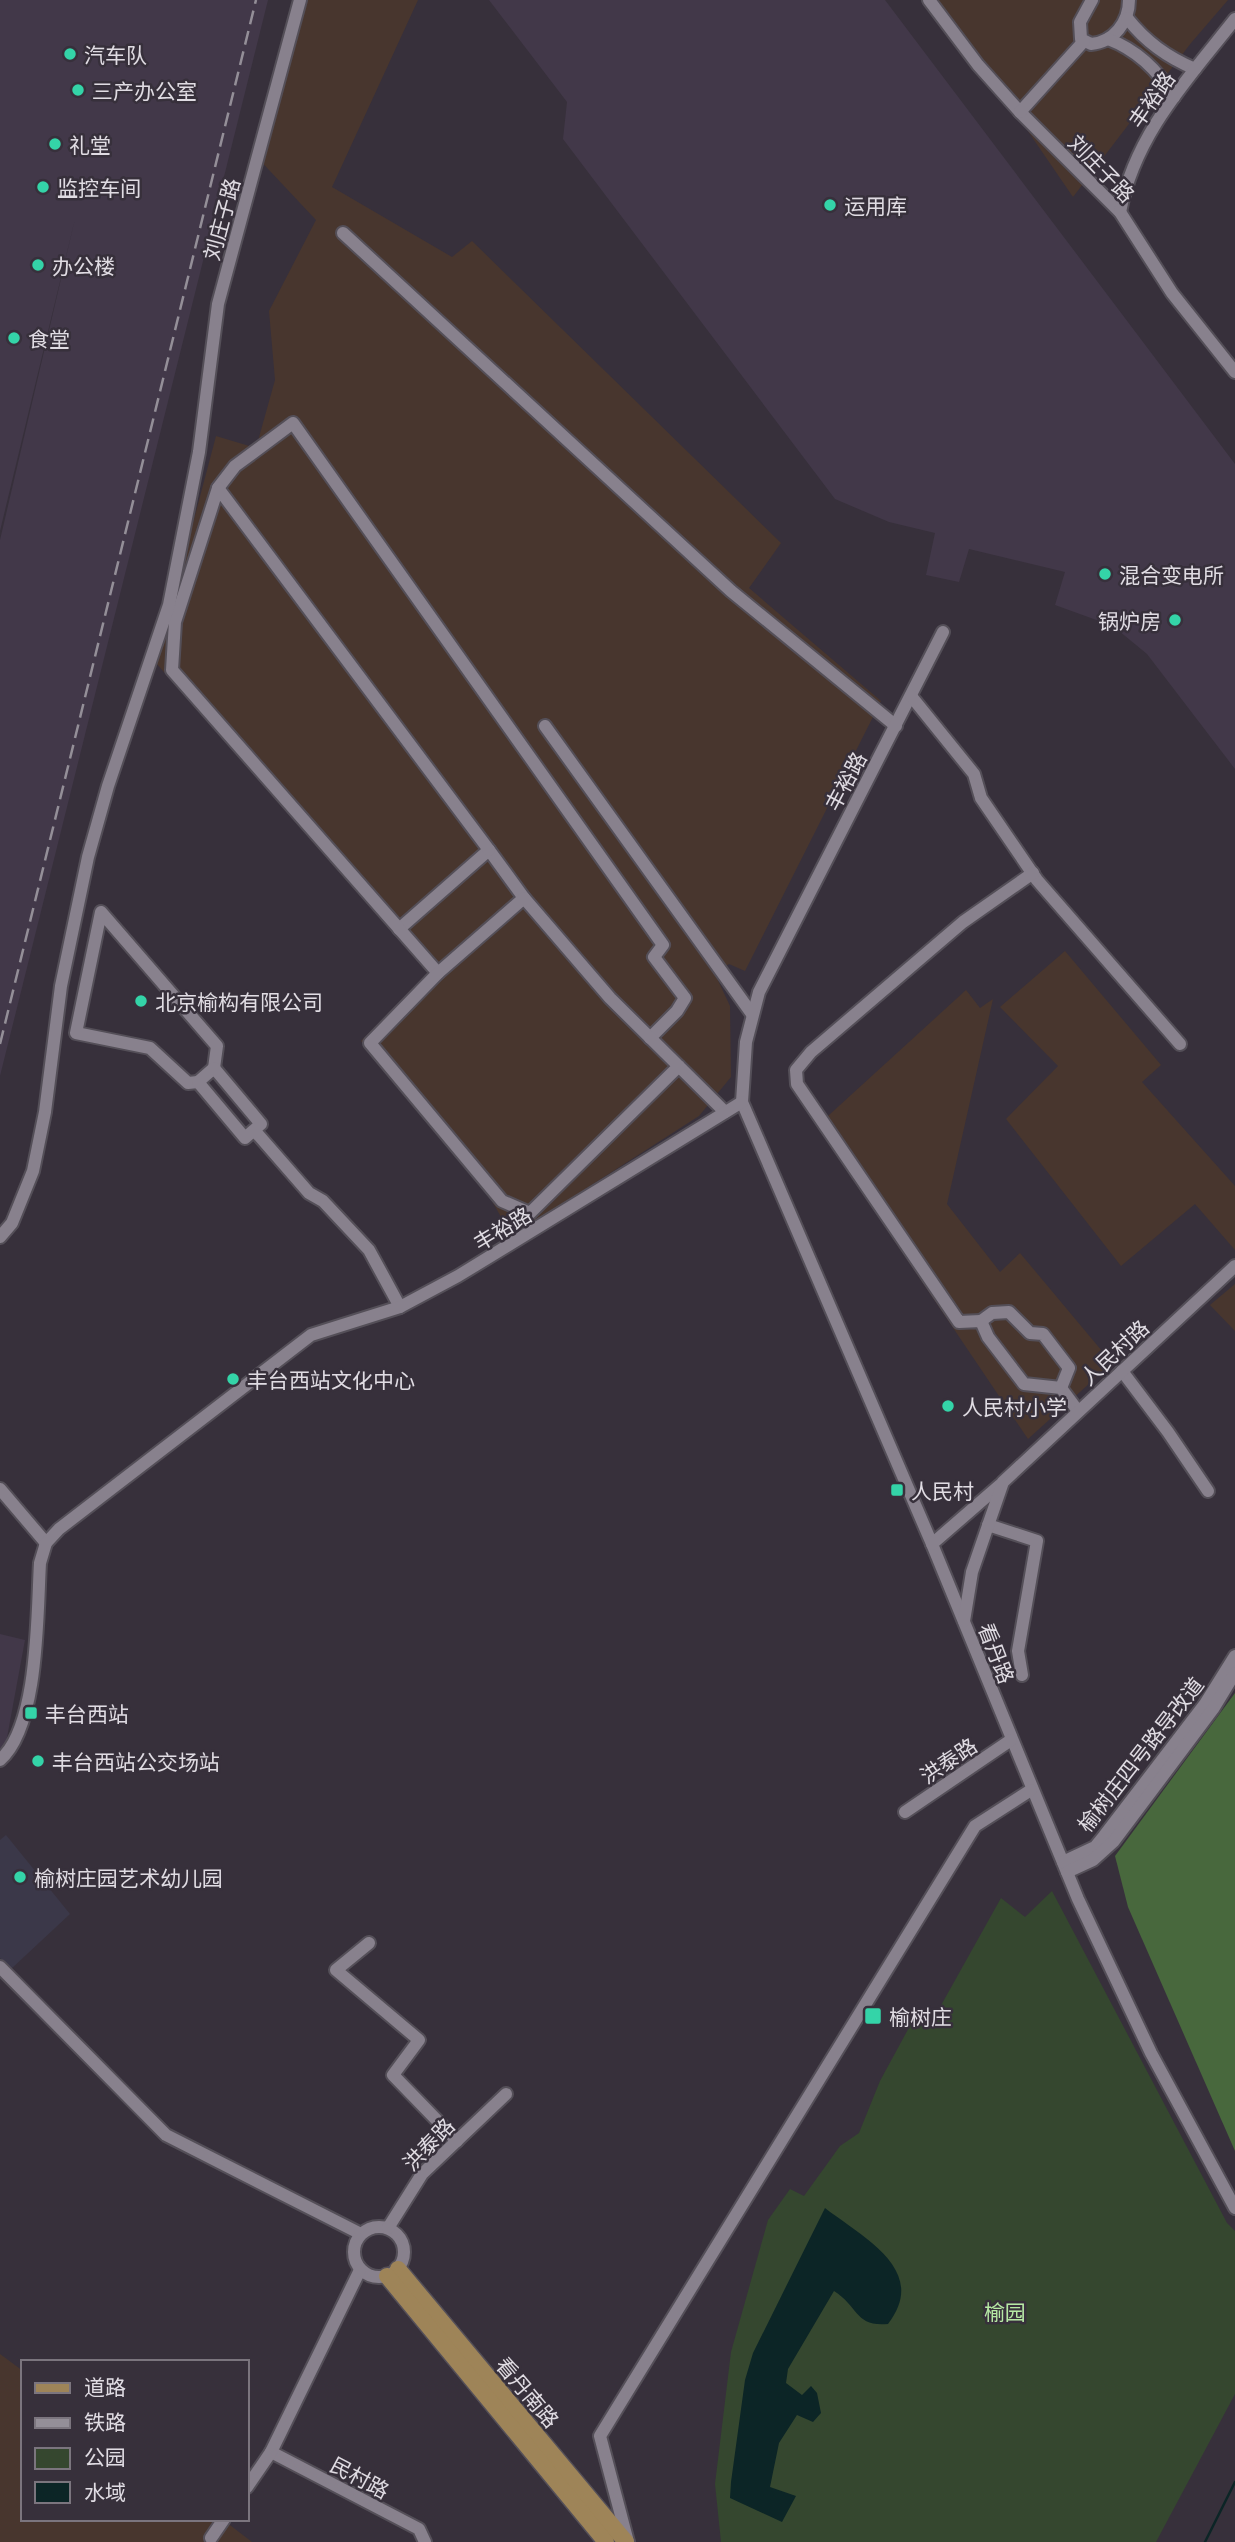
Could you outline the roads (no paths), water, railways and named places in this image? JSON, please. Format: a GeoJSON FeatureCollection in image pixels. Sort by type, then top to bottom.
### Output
{"type":"FeatureCollection","features":[{"type":"Feature","properties":{"kind":"main road","name":"看丹南路"},"geometry":{"type":"LineString","coordinates":[[393,2273],[627,2542]]}},
{"type":"Feature","properties":{"kind":"main road","name":"看丹南路"},"geometry":{"type":"LineString","coordinates":[[393,2273],[606,2542]]}},
{"type":"Feature","properties":{"kind":"street","name":"刘庄子路"},"geometry":{"type":"LineString","coordinates":[[0,1237],[12,1223],[33,1171],[45,1112],[61,986],[88,857],[111,775],[169,605],[199,452],[218,304],[300,0]]}},
{"type":"Feature","properties":{"kind":"street","name":"刘庄子路"},"geometry":{"type":"LineString","coordinates":[[929,0],[978,65],[1020,112],[1120,212],[1172,293],[1235,372]]}},
{"type":"Feature","properties":{"kind":"street"},"geometry":{"type":"LineString","coordinates":[[1084,41],[1080,22],[1084,10],[1093,0]]}},
{"type":"Feature","properties":{"kind":"street"},"geometry":{"type":"LineString","coordinates":[[1084,41],[1091,44],[1108,39],[1127,18],[1129,0]]}},
{"type":"Feature","properties":{"kind":"street"},"geometry":{"type":"LineString","coordinates":[[1127,18],[1140,35],[1169,58],[1195,69]]}},
{"type":"Feature","properties":{"kind":"street","name":"丰裕路"},"geometry":{"type":"LineString","coordinates":[[1120,212],[1126,182],[1137,154],[1174,97],[1235,19]]}},
{"type":"Feature","properties":{"kind":"street"},"geometry":{"type":"LineString","coordinates":[[1108,39],[1129,47],[1152,67],[1174,97]]}},
{"type":"Feature","properties":{"kind":"street"},"geometry":{"type":"LineString","coordinates":[[1020,112],[1084,41]]}},
{"type":"Feature","properties":{"kind":"street"},"geometry":{"type":"LineString","coordinates":[[343,233],[732,591],[896,726]]}},
{"type":"Feature","properties":{"kind":"street"},"geometry":{"type":"LineString","coordinates":[[438,973],[172,670],[175,622],[218,488],[235,466],[293,423],[663,945],[654,957],[685,998],[677,1011],[650,1038]]}},
{"type":"Feature","properties":{"kind":"street"},"geometry":{"type":"LineString","coordinates":[[218,488],[524,898],[610,998],[725,1112]]}},
{"type":"Feature","properties":{"kind":"street","name":"丰裕路"},"geometry":{"type":"LineString","coordinates":[[47,1543],[59,1529],[311,1335],[400,1307],[500,1252],[741,1102],[742,1072],[751,1014],[769,970],[943,632]]}},
{"type":"Feature","properties":{"kind":"street"},"geometry":{"type":"LineString","coordinates":[[911,696],[974,774],[981,798],[1033,873],[1180,1044]]}},
{"type":"Feature","properties":{"kind":"street"},"geometry":{"type":"LineString","coordinates":[[545,726],[751,1014]]}},
{"type":"Feature","properties":{"kind":"street"},"geometry":{"type":"LineString","coordinates":[[399,929],[489,850]]}},
{"type":"Feature","properties":{"kind":"street"},"geometry":{"type":"LineString","coordinates":[[1033,873],[963,922],[811,1052],[796,1070],[797,1084],[960,1322],[981,1321],[992,1313],[1009,1312],[1030,1333],[1043,1334],[1069,1368],[1061,1388]]}},
{"type":"Feature","properties":{"kind":"street"},"geometry":{"type":"LineString","coordinates":[[524,898],[438,973],[370,1043],[502,1201],[530,1213],[679,1066]]}},
{"type":"Feature","properties":{"kind":"street"},"geometry":{"type":"LineString","coordinates":[[101,912],[217,1046],[214,1068],[198,1082],[188,1083],[150,1048],[76,1033],[101,912]]}},
{"type":"Feature","properties":{"kind":"street"},"geometry":{"type":"LineString","coordinates":[[198,1082],[245,1138],[261,1124],[214,1068]]}},
{"type":"Feature","properties":{"kind":"street","name":"看丹路"},"geometry":{"type":"LineString","coordinates":[[741,1102],[932,1544],[1031,1790],[1121,1995],[1235,2208]]}},
{"type":"Feature","properties":{"kind":"street"},"geometry":{"type":"LineString","coordinates":[[254,1130],[309,1193],[323,1202],[369,1250],[400,1307]]}},
{"type":"Feature","properties":{"kind":"street","name":"人民村路"},"geometry":{"type":"LineString","coordinates":[[964,1621],[972,1572],[1003,1482],[1235,1266]]}},
{"type":"Feature","properties":{"kind":"street"},"geometry":{"type":"LineString","coordinates":[[981,1321],[988,1337],[1024,1384],[1061,1388],[1078,1411]]}},
{"type":"Feature","properties":{"kind":"street"},"geometry":{"type":"LineString","coordinates":[[1122,1371],[1208,1491]]}},
{"type":"Feature","properties":{"kind":"street"},"geometry":{"type":"LineString","coordinates":[[932,1544],[1003,1482]]}},
{"type":"Feature","properties":{"kind":"street"},"geometry":{"type":"LineString","coordinates":[[0,1489],[47,1543],[40,1563],[28,1700],[12,1746],[0,1760]]}},
{"type":"Feature","properties":{"kind":"street"},"geometry":{"type":"LineString","coordinates":[[988,1525],[1037,1541],[1018,1651],[1022,1675]]}},
{"type":"Feature","properties":{"kind":"street","name":"榆树庄四号路导改道"},"geometry":{"type":"LineString","coordinates":[[1065,1867],[1095,1847],[1104,1836],[1205,1703],[1235,1656]]}},
{"type":"Feature","properties":{"kind":"street","name":"榆树庄四号路导改道"},"geometry":{"type":"LineString","coordinates":[[1065,1867],[1093,1860],[1114,1841],[1213,1709],[1235,1673]]}},
{"type":"Feature","properties":{"kind":"street","name":"洪泰路"},"geometry":{"type":"LineString","coordinates":[[905,1812],[1011,1740]]}},
{"type":"Feature","properties":{"kind":"street"},"geometry":{"type":"LineString","coordinates":[[627,2542],[600,2436],[975,1826],[1031,1790]]}},
{"type":"Feature","properties":{"kind":"street"},"geometry":{"type":"LineString","coordinates":[[369,1943],[336,1970],[419,2040],[393,2075],[457,2141]]}},
{"type":"Feature","properties":{"kind":"street"},"geometry":{"type":"LineString","coordinates":[[0,1967],[166,2135],[361,2234]]}},
{"type":"Feature","properties":{"kind":"street","name":"洪泰路"},"geometry":{"type":"LineString","coordinates":[[388,2228],[422,2174],[506,2094]]}},
{"type":"Feature","properties":{"kind":"street"},"geometry":{"type":"LineString","coordinates":[[371,2228],[388,2228],[395,2232],[403,2246],[402,2262],[393,2273],[373,2277],[360,2270],[353,2254],[361,2234],[371,2228]]}},
{"type":"Feature","properties":{"kind":"street"},"geometry":{"type":"LineString","coordinates":[[248,2486],[271,2452],[360,2270]]}},
{"type":"Feature","properties":{"kind":"street","name":"民村路"},"geometry":{"type":"LineString","coordinates":[[271,2452],[419,2529],[425,2542]]}},
{"type":"Feature","properties":{"kind":"street"},"geometry":{"type":"LineString","coordinates":[[211,2538],[223,2521]]}},
{"type":"Feature","properties":{"kind":"water"},"geometry":{"type":"Polygon","coordinates":[[[825,2208],[872,2243],[886,2257],[896,2271],[901,2287],[899,2305],[888,2324],[877,2324],[863,2319],[834,2291],[788,2369],[786,2383],[802,2395],[811,2386],[817,2393],[821,2413],[813,2422],[797,2415],[779,2443],[770,2487],[796,2496],[782,2522],[730,2498],[731,2482],[745,2380],[753,2353],[825,2208]]]}},
{"type":"Feature","properties":{"kind":"waterway"},"geometry":{"type":"LineString","coordinates":[[1205,2542],[1235,2482]]}},
{"type":"Feature","properties":{"kind":"railway"},"geometry":{"type":"LineString","coordinates":[[0,1044],[256,0]]}},
{"type":"Feature","properties":{"kind":"place","name":"汽车队"},"geometry":{"type":"Point","coordinates":[70,54]}},
{"type":"Feature","properties":{"kind":"place","name":"三产办公室"},"geometry":{"type":"Point","coordinates":[78,90]}},
{"type":"Feature","properties":{"kind":"place","name":"礼堂"},"geometry":{"type":"Point","coordinates":[55,144]}},
{"type":"Feature","properties":{"kind":"place","name":"监控车间"},"geometry":{"type":"Point","coordinates":[43,187]}},
{"type":"Feature","properties":{"kind":"place","name":"运用库"},"geometry":{"type":"Point","coordinates":[830,205]}},
{"type":"Feature","properties":{"kind":"place","name":"办公楼"},"geometry":{"type":"Point","coordinates":[38,265]}},
{"type":"Feature","properties":{"kind":"place","name":"食堂"},"geometry":{"type":"Point","coordinates":[14,338]}},
{"type":"Feature","properties":{"kind":"place","name":"混合变电所"},"geometry":{"type":"Point","coordinates":[1105,574]}},
{"type":"Feature","properties":{"kind":"place","name":"锅炉房"},"geometry":{"type":"Point","coordinates":[1175,620]}},
{"type":"Feature","properties":{"kind":"place","name":"北京榆构有限公司"},"geometry":{"type":"Point","coordinates":[141,1001]}},
{"type":"Feature","properties":{"kind":"place","name":"丰台西站文化中心"},"geometry":{"type":"Point","coordinates":[233,1379]}},
{"type":"Feature","properties":{"kind":"place","name":"人民村小学"},"geometry":{"type":"Point","coordinates":[948,1406]}},
{"type":"Feature","properties":{"kind":"place","name":"人民村"},"geometry":{"type":"Point","coordinates":[897,1490]}},
{"type":"Feature","properties":{"kind":"place","name":"丰台西站"},"geometry":{"type":"Point","coordinates":[31,1713]}},
{"type":"Feature","properties":{"kind":"place","name":"丰台西站公交场站"},"geometry":{"type":"Point","coordinates":[38,1761]}},
{"type":"Feature","properties":{"kind":"place","name":"榆树庄园艺术幼儿园"},"geometry":{"type":"Point","coordinates":[20,1877]}},
{"type":"Feature","properties":{"kind":"place","name":"榆树庄"},"geometry":{"type":"Point","coordinates":[873,2016]}},
{"type":"Feature","properties":{"kind":"park label","name":"榆园"},"geometry":{"type":"Point","coordinates":[1005,2311]}}]}
